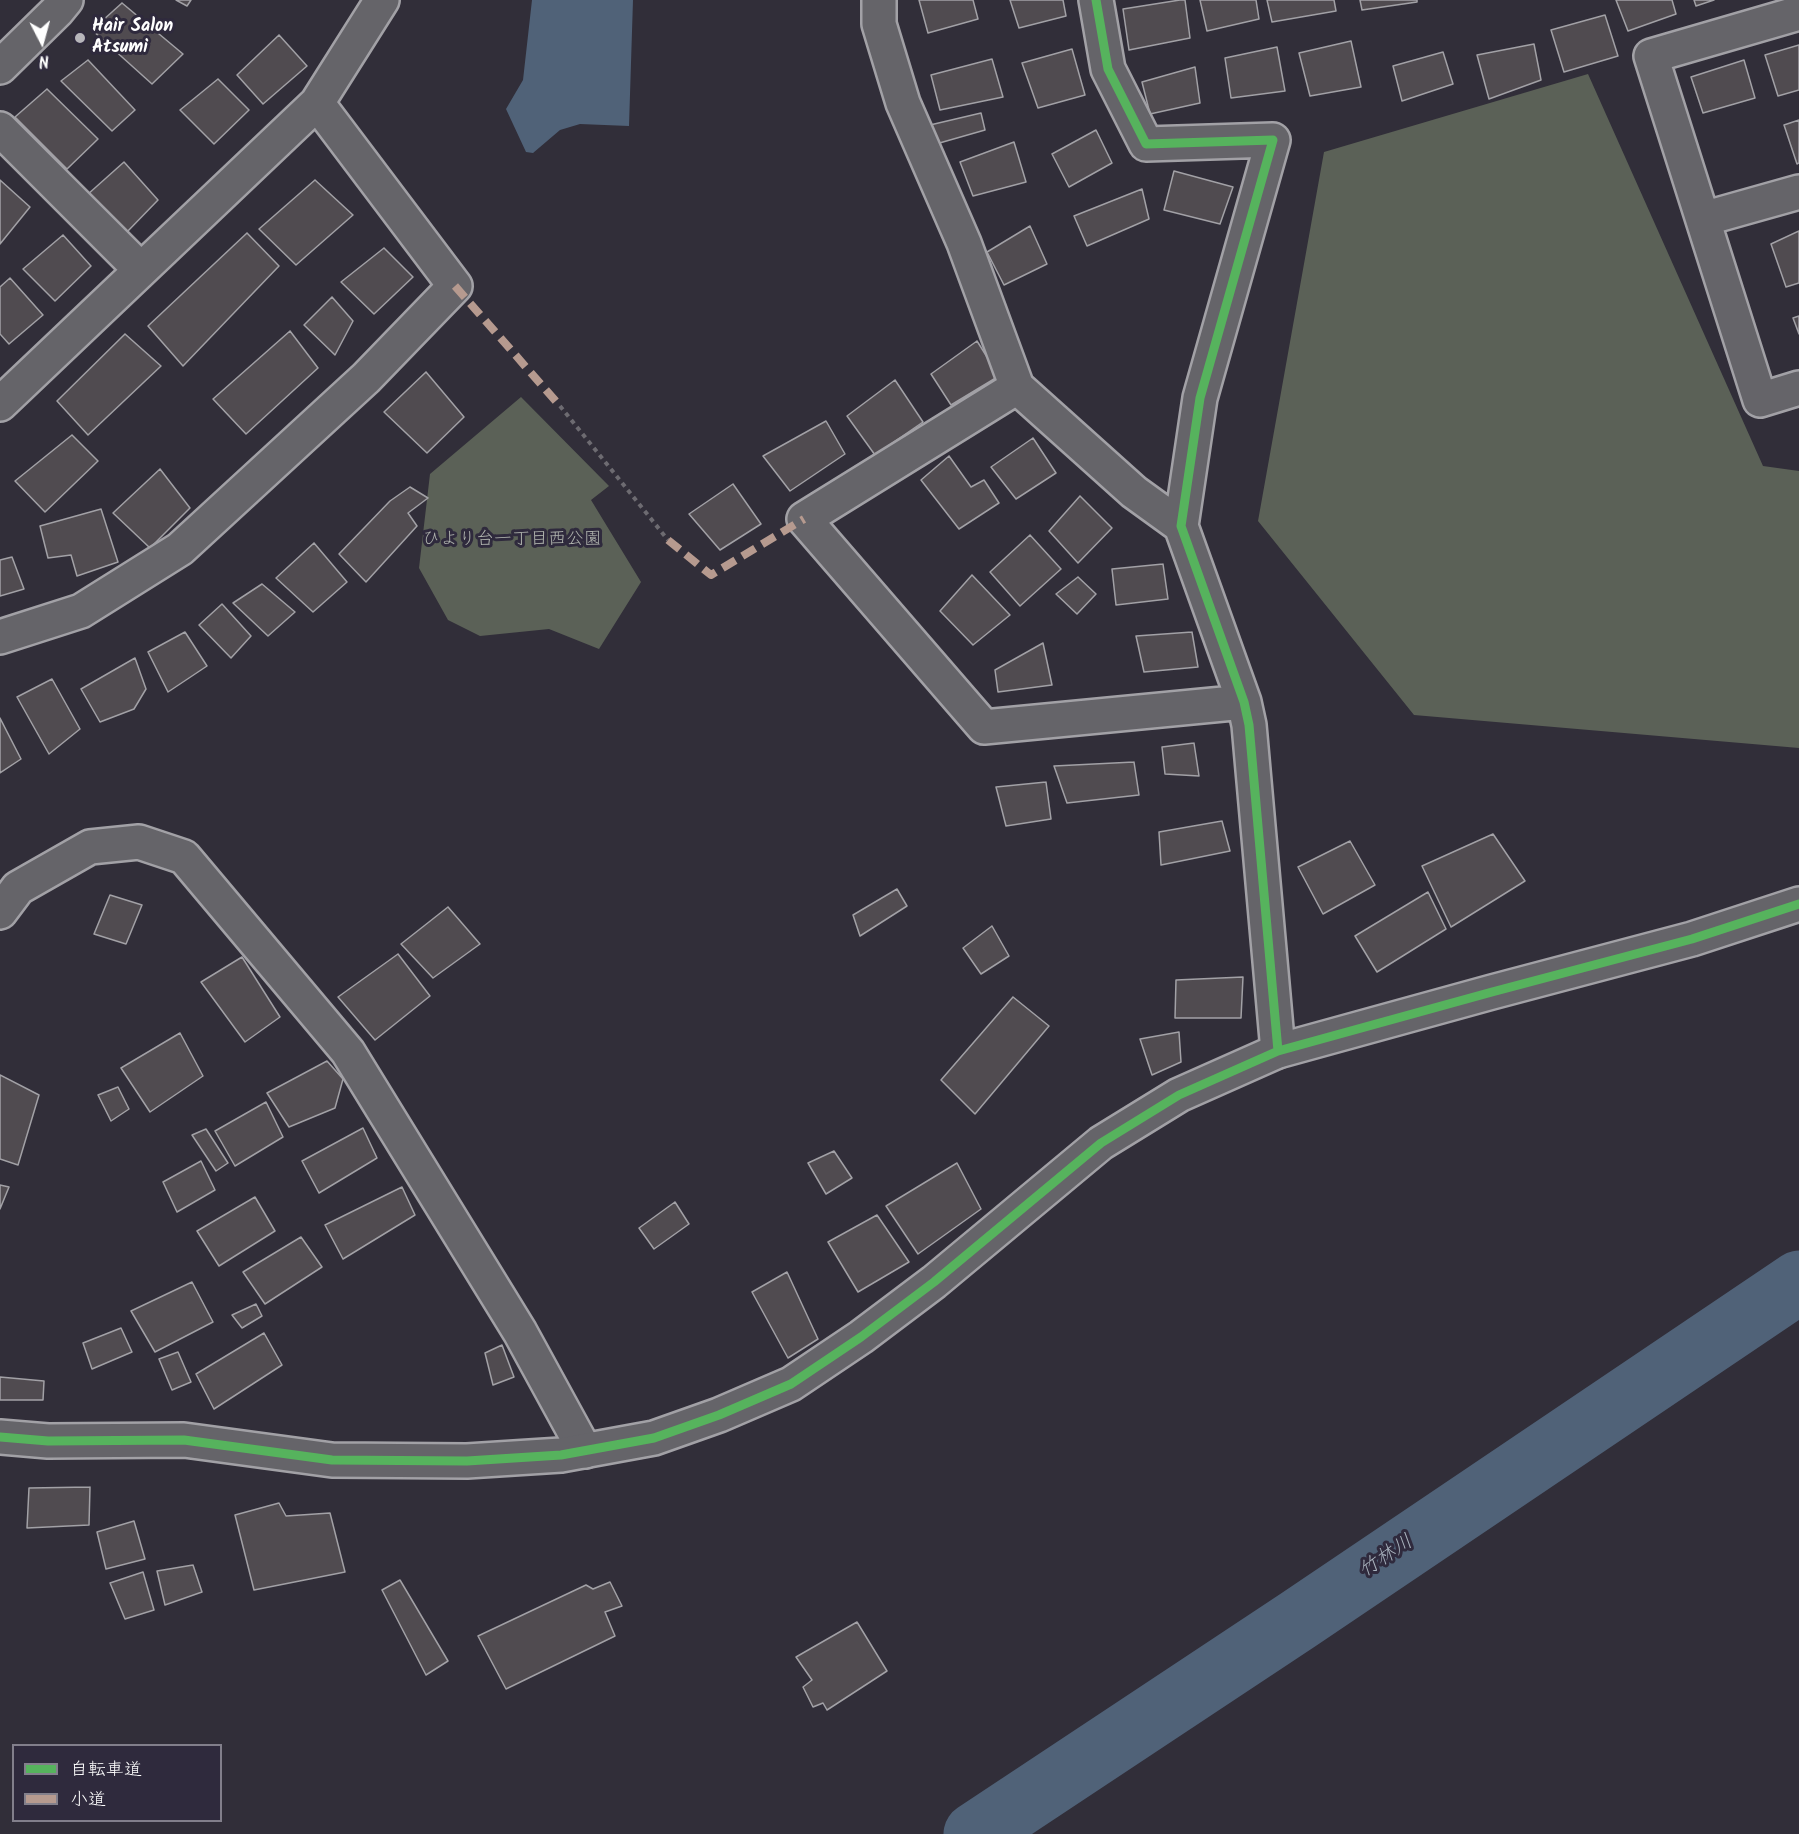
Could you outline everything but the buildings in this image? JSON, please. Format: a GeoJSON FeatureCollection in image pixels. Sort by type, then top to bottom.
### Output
{"type":"FeatureCollection","features":[{"type":"Feature","properties":{"kind":"street"},"geometry":{"type":"LineString","coordinates":[[0,67],[66,0]]}},
{"type":"Feature","properties":{"kind":"street"},"geometry":{"type":"LineString","coordinates":[[0,404],[317,103],[382,0]]}},
{"type":"Feature","properties":{"kind":"street"},"geometry":{"type":"LineString","coordinates":[[879,0],[879,24],[903,103],[963,243],[1017,387],[1134,492],[1181,526]]}},
{"type":"Feature","properties":{"kind":"street"},"geometry":{"type":"LineString","coordinates":[[1096,0],[1108,69],[1146,144],[1273,140],[1200,398],[1181,526],[1244,702],[1249,725],[1278,1051]]}},
{"type":"Feature","properties":{"kind":"street"},"geometry":{"type":"LineString","coordinates":[[1799,13],[1651,56],[1760,400],[1799,388]]}},
{"type":"Feature","properties":{"kind":"street"},"geometry":{"type":"LineString","coordinates":[[0,637],[81,611],[180,549],[366,378],[455,286],[317,103]]}},
{"type":"Feature","properties":{"kind":"street"},"geometry":{"type":"LineString","coordinates":[[0,129],[140,269]]}},
{"type":"Feature","properties":{"kind":"street"},"geometry":{"type":"LineString","coordinates":[[1703,219],[1799,192]]}},
{"type":"Feature","properties":{"kind":"street"},"geometry":{"type":"LineString","coordinates":[[1017,387],[804,519],[984,727],[1244,702]]}},
{"type":"Feature","properties":{"kind":"street"},"geometry":{"type":"LineString","coordinates":[[0,912],[18,888],[90,847],[139,842],[184,857],[348,1052],[520,1332],[585,1451]]}},
{"type":"Feature","properties":{"kind":"street"},"geometry":{"type":"LineString","coordinates":[[0,1437],[48,1441],[184,1440],[332,1460],[467,1461],[561,1455],[654,1438],[719,1415],[790,1384],[861,1337],[934,1282],[1101,1143],[1179,1095],[1278,1051],[1692,939],[1799,904]]}},
{"type":"Feature","properties":{"kind":"path"},"geometry":{"type":"LineString","coordinates":[[560,406],[668,540]]}},
{"type":"Feature","properties":{"kind":"green space"},"geometry":{"type":"Polygon","coordinates":[[[1588,74],[1763,466],[1799,471],[1799,748],[1414,715],[1258,521],[1324,152],[1588,74]]]}},
{"type":"Feature","properties":{"kind":"green space","name":"ひより台一丁目西公園"},"geometry":{"type":"Polygon","coordinates":[[[521,397],[609,486],[591,500],[641,582],[599,649],[549,629],[480,636],[448,620],[419,568],[430,474],[521,397]]]}},
{"type":"Feature","properties":{"kind":"water"},"geometry":{"type":"Polygon","coordinates":[[[532,0],[633,0],[629,126],[580,124],[560,130],[533,153],[526,152],[506,109],[523,80],[532,0]]]}},
{"type":"Feature","properties":{"kind":"waterway","name":"竹林川"},"geometry":{"type":"LineString","coordinates":[[975,1834],[1298,1620],[1799,1282]]}},
{"type":"Feature","properties":{"kind":"marked path"},"geometry":{"type":"LineString","coordinates":[[455,286],[560,406]]}},
{"type":"Feature","properties":{"kind":"marked path"},"geometry":{"type":"LineString","coordinates":[[668,540],[711,575],[804,519]]}},
{"type":"Feature","properties":{"kind":"cycle path"},"geometry":{"type":"LineString","coordinates":[[1096,0],[1108,69],[1146,144],[1273,140],[1200,398],[1181,526],[1244,702],[1249,725],[1278,1051]]}},
{"type":"Feature","properties":{"kind":"cycle path"},"geometry":{"type":"LineString","coordinates":[[0,1437],[48,1441],[184,1440],[332,1460],[467,1461],[561,1455],[654,1438],[719,1415],[791,1384],[861,1337],[934,1282],[1101,1143],[1179,1095],[1278,1051],[1692,939],[1799,904]]}},
{"type":"Feature","properties":{"kind":"place","name":"Hair Salon Atsumi"},"geometry":{"type":"Point","coordinates":[80,38]}}]}
